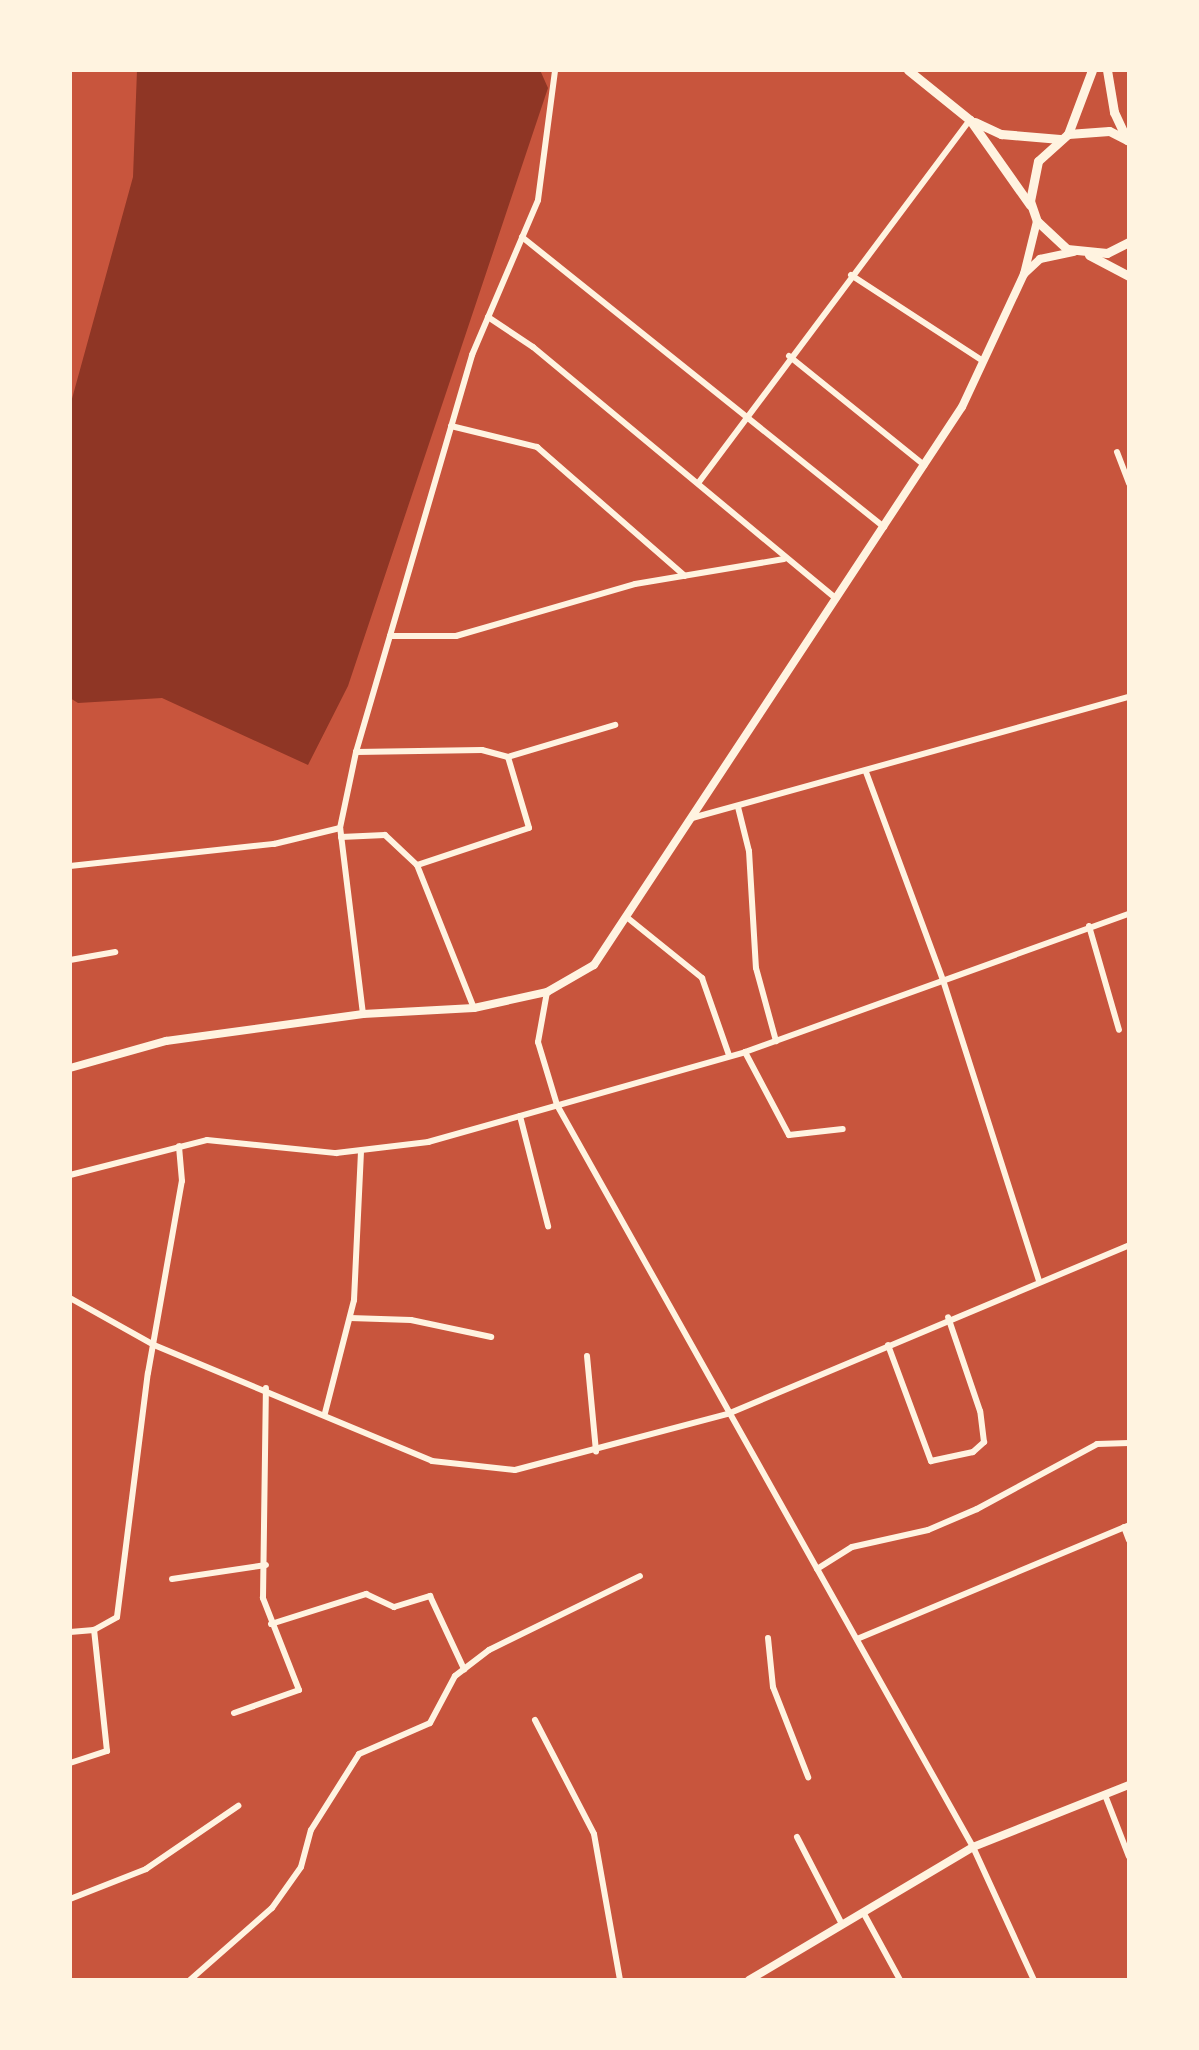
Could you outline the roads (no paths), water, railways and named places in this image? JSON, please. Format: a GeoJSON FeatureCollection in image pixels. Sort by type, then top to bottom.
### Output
{"type":"FeatureCollection","features":[{"type":"Feature","properties":{"kind":"main road"},"geometry":{"type":"LineString","coordinates":[[908,70],[970,120],[1001,134],[1064,137],[1099,130],[1128,141]]}},
{"type":"Feature","properties":{"kind":"main road"},"geometry":{"type":"LineString","coordinates":[[1035,217],[1031,181],[1038,161],[1064,137],[1092,70]]}},
{"type":"Feature","properties":{"kind":"main road"},"geometry":{"type":"LineString","coordinates":[[1107,70],[1114,112],[1128,141]]}},
{"type":"Feature","properties":{"kind":"main road"},"geometry":{"type":"LineString","coordinates":[[970,120],[1049,238],[1129,276]]}},
{"type":"Feature","properties":{"kind":"main road"},"geometry":{"type":"LineString","coordinates":[[1087,254],[1129,242]]}},
{"type":"Feature","properties":{"kind":"street"},"geometry":{"type":"LineString","coordinates":[[363,1014],[340,828],[356,752],[451,426],[488,317],[538,200],[555,70]]}},
{"type":"Feature","properties":{"kind":"street"},"geometry":{"type":"LineString","coordinates":[[699,482],[748,418],[789,356],[970,120]]}},
{"type":"Feature","properties":{"kind":"street"},"geometry":{"type":"LineString","coordinates":[[70,1068],[166,1041],[363,1014],[474,1008],[548,992],[594,965],[628,919],[924,465],[984,362],[1024,274],[1035,217]]}},
{"type":"Feature","properties":{"kind":"street"},"geometry":{"type":"LineString","coordinates":[[522,237],[884,527]]}},
{"type":"Feature","properties":{"kind":"street"},"geometry":{"type":"LineString","coordinates":[[1024,274],[1040,259],[1075,251]]}},
{"type":"Feature","properties":{"kind":"street"},"geometry":{"type":"LineString","coordinates":[[851,275],[984,362]]}},
{"type":"Feature","properties":{"kind":"street"},"geometry":{"type":"LineString","coordinates":[[488,317],[699,482],[784,559],[836,599]]}},
{"type":"Feature","properties":{"kind":"street"},"geometry":{"type":"LineString","coordinates":[[789,356],[924,465]]}},
{"type":"Feature","properties":{"kind":"street"},"geometry":{"type":"LineString","coordinates":[[451,426],[537,447],[685,576]]}},
{"type":"Feature","properties":{"kind":"street"},"geometry":{"type":"LineString","coordinates":[[1117,452],[1129,484]]}},
{"type":"Feature","properties":{"kind":"street"},"geometry":{"type":"LineString","coordinates":[[390,636],[456,636],[571,599],[784,559]]}},
{"type":"Feature","properties":{"kind":"street"},"geometry":{"type":"LineString","coordinates":[[692,818],[1129,697]]}},
{"type":"Feature","properties":{"kind":"street"},"geometry":{"type":"LineString","coordinates":[[356,752],[482,750],[508,757],[615,725]]}},
{"type":"Feature","properties":{"kind":"street"},"geometry":{"type":"LineString","coordinates":[[417,865],[529,828],[508,757]]}},
{"type":"Feature","properties":{"kind":"street"},"geometry":{"type":"LineString","coordinates":[[866,772],[943,980],[1039,1281]]}},
{"type":"Feature","properties":{"kind":"street"},"geometry":{"type":"LineString","coordinates":[[738,807],[749,851],[756,968],[776,1041]]}},
{"type":"Feature","properties":{"kind":"street"},"geometry":{"type":"LineString","coordinates":[[70,866],[274,844],[340,828]]}},
{"type":"Feature","properties":{"kind":"street"},"geometry":{"type":"LineString","coordinates":[[341,837],[385,835],[417,865],[474,1008]]}},
{"type":"Feature","properties":{"kind":"street"},"geometry":{"type":"LineString","coordinates":[[70,1175],[179,1146],[240,1139],[361,1153],[520,1116],[745,1052],[1089,926],[1129,914]]}},
{"type":"Feature","properties":{"kind":"street"},"geometry":{"type":"LineString","coordinates":[[628,919],[702,978],[729,1055]]}},
{"type":"Feature","properties":{"kind":"street"},"geometry":{"type":"LineString","coordinates":[[1089,926],[1119,1030]]}},
{"type":"Feature","properties":{"kind":"street"},"geometry":{"type":"LineString","coordinates":[[70,960],[115,952]]}},
{"type":"Feature","properties":{"kind":"street"},"geometry":{"type":"LineString","coordinates":[[548,992],[538,1042],[557,1105],[973,1847],[1034,1980]]}},
{"type":"Feature","properties":{"kind":"street"},"geometry":{"type":"LineString","coordinates":[[745,1052],[789,1135],[843,1129]]}},
{"type":"Feature","properties":{"kind":"street"},"geometry":{"type":"LineString","coordinates":[[520,1116],[548,1226]]}},
{"type":"Feature","properties":{"kind":"street"},"geometry":{"type":"LineString","coordinates":[[70,1632],[111,1625],[120,1605],[154,1345],[182,1181],[179,1146]]}},
{"type":"Feature","properties":{"kind":"street"},"geometry":{"type":"LineString","coordinates":[[325,1413],[351,1318],[361,1153]]}},
{"type":"Feature","properties":{"kind":"street"},"geometry":{"type":"LineString","coordinates":[[70,1298],[154,1345],[266,1388],[432,1461],[466,1469],[515,1470],[596,1452],[730,1413],[948,1317],[1129,1245]]}},
{"type":"Feature","properties":{"kind":"street"},"geometry":{"type":"LineString","coordinates":[[888,1345],[931,1461],[973,1452],[984,1442],[980,1411],[948,1317]]}},
{"type":"Feature","properties":{"kind":"street"},"geometry":{"type":"LineString","coordinates":[[351,1318],[421,1321],[491,1337]]}},
{"type":"Feature","properties":{"kind":"street"},"geometry":{"type":"LineString","coordinates":[[587,1356],[596,1452]]}},
{"type":"Feature","properties":{"kind":"street"},"geometry":{"type":"LineString","coordinates":[[234,1713],[299,1690],[271,1625],[263,1598],[266,1565],[266,1388]]}},
{"type":"Feature","properties":{"kind":"street"},"geometry":{"type":"LineString","coordinates":[[817,1569],[852,1547],[928,1530],[977,1509],[1097,1444],[1129,1443]]}},
{"type":"Feature","properties":{"kind":"street"},"geometry":{"type":"LineString","coordinates":[[857,1639],[1126,1526],[1129,1539]]}},
{"type":"Feature","properties":{"kind":"street"},"geometry":{"type":"LineString","coordinates":[[172,1579],[266,1565]]}},
{"type":"Feature","properties":{"kind":"street"},"geometry":{"type":"LineString","coordinates":[[190,1980],[272,1908],[301,1867],[311,1830],[359,1754],[430,1723],[464,1669],[568,1608],[640,1576]]}},
{"type":"Feature","properties":{"kind":"street"},"geometry":{"type":"LineString","coordinates":[[271,1625],[366,1594],[394,1607],[430,1597],[464,1669]]}},
{"type":"Feature","properties":{"kind":"street"},"geometry":{"type":"LineString","coordinates":[[70,1763],[107,1751],[94,1630]]}},
{"type":"Feature","properties":{"kind":"street"},"geometry":{"type":"LineString","coordinates":[[768,1638],[773,1687],[808,1777]]}},
{"type":"Feature","properties":{"kind":"street"},"geometry":{"type":"LineString","coordinates":[[536,1720],[594,1834],[621,1980]]}},
{"type":"Feature","properties":{"kind":"street"},"geometry":{"type":"LineString","coordinates":[[749,1980],[973,1847],[1129,1785]]}},
{"type":"Feature","properties":{"kind":"street"},"geometry":{"type":"LineString","coordinates":[[1105,1795],[1129,1857]]}},
{"type":"Feature","properties":{"kind":"street"},"geometry":{"type":"LineString","coordinates":[[70,1899],[146,1869],[238,1806]]}},
{"type":"Feature","properties":{"kind":"street"},"geometry":{"type":"LineString","coordinates":[[797,1837],[842,1924]]}},
{"type":"Feature","properties":{"kind":"street"},"geometry":{"type":"LineString","coordinates":[[863,1912],[900,1980]]}}]}
